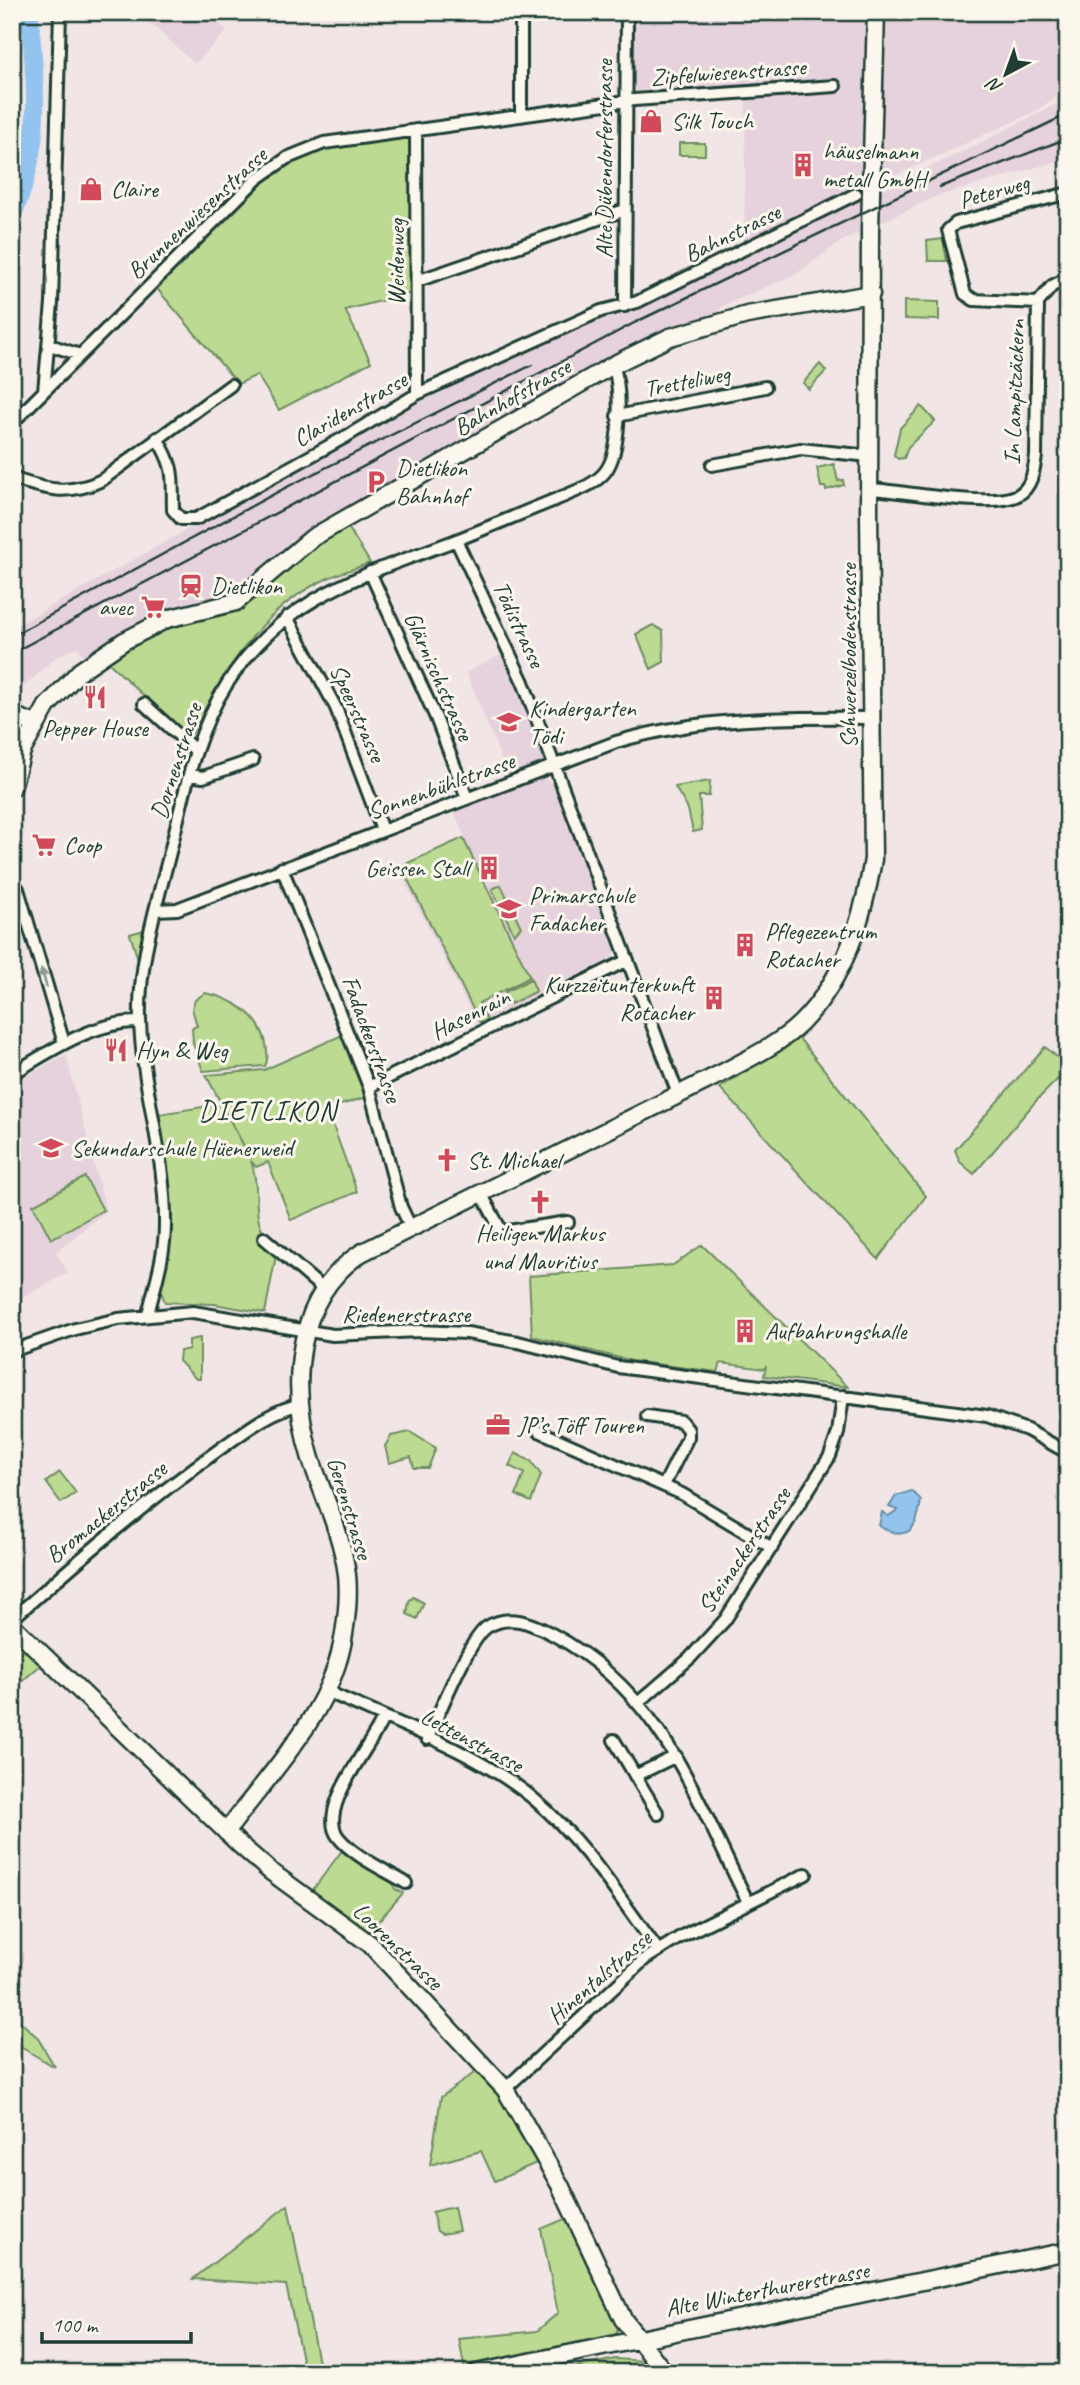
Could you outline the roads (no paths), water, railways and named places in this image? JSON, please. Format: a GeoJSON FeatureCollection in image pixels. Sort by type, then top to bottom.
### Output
{"type":"FeatureCollection","features":[{"type":"Feature","properties":{"kind":"street"},"geometry":{"type":"LineString","coordinates":[[44,391],[50,345],[60,12]]}},
{"type":"Feature","properties":{"kind":"street"},"geometry":{"type":"LineString","coordinates":[[521,12],[521,116]]}},
{"type":"Feature","properties":{"kind":"street","name":"Alte Dübendorferstrasse"},"geometry":{"type":"LineString","coordinates":[[625,306],[624,103],[627,12]]}},
{"type":"Feature","properties":{"kind":"street"},"geometry":{"type":"LineString","coordinates":[[871,294],[876,12]]}},
{"type":"Feature","properties":{"kind":"street","name":"Zipfelwiesenstrasse"},"geometry":{"type":"LineString","coordinates":[[624,103],[740,91],[835,86]]}},
{"type":"Feature","properties":{"kind":"street","name":"Brunnenwiesenstrasse"},"geometry":{"type":"LineString","coordinates":[[12,423],[271,167],[324,143],[624,103]]}},
{"type":"Feature","properties":{"kind":"street","name":"Weidenweg"},"geometry":{"type":"LineString","coordinates":[[416,130],[417,394]]}},
{"type":"Feature","properties":{"kind":"street","name":"Peterweg"},"geometry":{"type":"LineString","coordinates":[[1038,303],[974,300],[965,294],[948,230],[956,223],[1068,193]]}},
{"type":"Feature","properties":{"kind":"street","name":"Bahnstrasse"},"geometry":{"type":"LineString","coordinates":[[625,306],[750,248],[856,194]]}},
{"type":"Feature","properties":{"kind":"street"},"geometry":{"type":"LineString","coordinates":[[417,281],[625,211]]}},
{"type":"Feature","properties":{"kind":"street","name":"In Lampitzäckern"},"geometry":{"type":"LineString","coordinates":[[871,489],[998,501],[1024,490],[1031,479],[1036,456],[1038,303],[1052,286],[1068,278]]}},
{"type":"Feature","properties":{"kind":"street","name":"Bahnhofstrasse"},"geometry":{"type":"LineString","coordinates":[[12,788],[17,765],[35,724],[55,695],[98,656],[156,624],[236,602],[252,592],[303,543],[613,365],[670,337],[714,322],[871,294]]}},
{"type":"Feature","properties":{"kind":"street","name":"Schwerzelbodenstrasse"},"geometry":{"type":"LineString","coordinates":[[305,1331],[323,1289],[353,1259],[751,1058],[784,1034],[795,1018],[815,1003],[844,962],[865,907],[873,859],[871,294]]}},
{"type":"Feature","properties":{"kind":"street","name":"Claridenstrasse"},"geometry":{"type":"LineString","coordinates":[[157,438],[171,463],[175,480],[173,510],[177,516],[188,522],[348,436],[417,394],[601,311],[625,306]]}},
{"type":"Feature","properties":{"kind":"street"},"geometry":{"type":"LineString","coordinates":[[50,345],[80,355]]}},
{"type":"Feature","properties":{"kind":"street","name":"Dornenstrasse"},"geometry":{"type":"LineString","coordinates":[[148,1314],[162,1257],[165,1225],[140,1022],[140,993],[156,909],[196,751],[227,684],[255,648],[287,617],[330,588],[456,540],[590,485],[598,479],[614,453],[619,381],[613,365]]}},
{"type":"Feature","properties":{"kind":"street"},"geometry":{"type":"LineString","coordinates":[[12,478],[45,490],[65,492],[85,489],[102,480],[231,385]]}},
{"type":"Feature","properties":{"kind":"street","name":"Tretteliweg"},"geometry":{"type":"LineString","coordinates":[[617,416],[765,387]]}},
{"type":"Feature","properties":{"kind":"street"},"geometry":{"type":"LineString","coordinates":[[712,465],[800,449],[870,456]]}},
{"type":"Feature","properties":{"kind":"street","name":"Tödistrasse"},"geometry":{"type":"LineString","coordinates":[[456,540],[523,682],[678,1094]]}},
{"type":"Feature","properties":{"kind":"street","name":"Glärnischstrasse"},"geometry":{"type":"LineString","coordinates":[[370,572],[433,712],[467,798]]}},
{"type":"Feature","properties":{"kind":"street","name":"Speerstrasse"},"geometry":{"type":"LineString","coordinates":[[287,617],[336,708],[382,830]]}},
{"type":"Feature","properties":{"kind":"street"},"geometry":{"type":"LineString","coordinates":[[144,704],[196,751]]}},
{"type":"Feature","properties":{"kind":"street"},"geometry":{"type":"LineString","coordinates":[[12,715],[35,724]]}},
{"type":"Feature","properties":{"kind":"street","name":"Sonnenbühlstrasse"},"geometry":{"type":"LineString","coordinates":[[156,909],[177,909],[616,742],[671,728],[754,718],[871,718]]}},
{"type":"Feature","properties":{"kind":"street"},"geometry":{"type":"LineString","coordinates":[[190,775],[203,778],[253,760]]}},
{"type":"Feature","properties":{"kind":"street","name":"Fadackerstrasse"},"geometry":{"type":"LineString","coordinates":[[282,868],[369,1087],[401,1207],[411,1228]]}},
{"type":"Feature","properties":{"kind":"street"},"geometry":{"type":"LineString","coordinates":[[12,883],[18,889],[64,1043]]}},
{"type":"Feature","properties":{"kind":"street","name":"Hasenrain"},"geometry":{"type":"LineString","coordinates":[[369,1087],[628,960]]}},
{"type":"Feature","properties":{"kind":"street"},"geometry":{"type":"LineString","coordinates":[[12,1074],[64,1043],[124,1021],[140,1022]]}},
{"type":"Feature","properties":{"kind":"street"},"geometry":{"type":"LineString","coordinates":[[481,1193],[502,1232],[568,1222]]}},
{"type":"Feature","properties":{"kind":"street"},"geometry":{"type":"LineString","coordinates":[[264,1238],[323,1289]]}},
{"type":"Feature","properties":{"kind":"street","name":"Riedenerstrasse"},"geometry":{"type":"LineString","coordinates":[[12,1351],[75,1329],[148,1314],[192,1312],[226,1315],[333,1335],[419,1331],[467,1333],[502,1338],[618,1367],[987,1416],[1027,1430],[1068,1453]]}},
{"type":"Feature","properties":{"kind":"street","name":"Gerenstrasse"},"geometry":{"type":"LineString","coordinates":[[226,1832],[305,1728],[326,1691],[344,1633],[347,1577],[333,1518],[311,1458],[300,1405],[301,1355],[305,1331]]}},
{"type":"Feature","properties":{"kind":"street","name":"Steinackerstrasse"},"geometry":{"type":"LineString","coordinates":[[639,1702],[714,1632],[745,1592],[833,1449],[843,1396]]}},
{"type":"Feature","properties":{"kind":"street","name":"Bromackerstrasse"},"geometry":{"type":"LineString","coordinates":[[12,1619],[122,1522],[196,1466],[264,1420],[300,1405]]}},
{"type":"Feature","properties":{"kind":"street"},"geometry":{"type":"LineString","coordinates":[[647,1416],[681,1422],[688,1430],[688,1437],[664,1485]]}},
{"type":"Feature","properties":{"kind":"street"},"geometry":{"type":"LineString","coordinates":[[539,1431],[664,1485],[772,1548]]}},
{"type":"Feature","properties":{"kind":"street"},"geometry":{"type":"LineString","coordinates":[[427,1739],[475,1640],[489,1626],[503,1621],[526,1622],[572,1645],[600,1665],[639,1702],[676,1756],[748,1902]]}},
{"type":"Feature","properties":{"kind":"street","name":"Loorenstrasse"},"geometry":{"type":"LineString","coordinates":[[12,1625],[226,1832],[270,1871],[370,1944],[505,2089],[560,2185],[623,2319],[665,2373]]}},
{"type":"Feature","properties":{"kind":"street","name":"Lettenstrasse"},"geometry":{"type":"LineString","coordinates":[[326,1691],[497,1773],[543,1807],[568,1832],[658,1950]]}},
{"type":"Feature","properties":{"kind":"street"},"geometry":{"type":"LineString","coordinates":[[383,1718],[336,1801],[331,1819],[334,1830],[342,1841],[406,1883]]}},
{"type":"Feature","properties":{"kind":"street"},"geometry":{"type":"LineString","coordinates":[[614,1740],[658,1814]]}},
{"type":"Feature","properties":{"kind":"street"},"geometry":{"type":"LineString","coordinates":[[635,1776],[676,1756]]}},
{"type":"Feature","properties":{"kind":"street","name":"Hinentalstrasse"},"geometry":{"type":"LineString","coordinates":[[505,2089],[634,1968],[658,1950],[806,1874]]}},
{"type":"Feature","properties":{"kind":"street","name":"Alte Winterthurerstrasse"},"geometry":{"type":"LineString","coordinates":[[475,2373],[1068,2252]]}},
{"type":"Feature","properties":{"kind":"water"},"geometry":{"type":"Polygon","coordinates":[[[912,1491],[921,1500],[917,1519],[910,1530],[898,1533],[879,1526],[882,1512],[888,1516],[898,1510],[889,1507],[896,1496],[912,1491]]]}},
{"type":"Feature","properties":{"kind":"waterway"},"geometry":{"type":"LineString","coordinates":[[12,216],[29,166],[33,142],[35,94],[30,17]]}},
{"type":"Feature","properties":{"kind":"railway"},"geometry":{"type":"LineString","coordinates":[[12,653],[636,322],[1068,114]]}},
{"type":"Feature","properties":{"kind":"railway"},"geometry":{"type":"LineString","coordinates":[[940,187],[1068,138]]}},
{"type":"Feature","properties":{"kind":"railway"},"geometry":{"type":"LineString","coordinates":[[12,636],[285,488],[532,365]]}},
{"type":"Feature","properties":{"kind":"place","name":"Silk Touch"},"geometry":{"type":"Point","coordinates":[651,121]}},
{"type":"Feature","properties":{"kind":"place","name":"häuselmann metall GmbH"},"geometry":{"type":"Point","coordinates":[803,165]}},
{"type":"Feature","properties":{"kind":"place","name":"Claire"},"geometry":{"type":"Point","coordinates":[91,189]}},
{"type":"Feature","properties":{"kind":"place","name":"Dietlikon Bahnhof"},"geometry":{"type":"Point","coordinates":[376,482]}},
{"type":"Feature","properties":{"kind":"place","name":"Dietlikon"},"geometry":{"type":"Point","coordinates":[191,586]}},
{"type":"Feature","properties":{"kind":"place","name":"avec"},"geometry":{"type":"Point","coordinates":[153,607]}},
{"type":"Feature","properties":{"kind":"place","name":"Pepper House"},"geometry":{"type":"Point","coordinates":[95,697]}},
{"type":"Feature","properties":{"kind":"place","name":"Kindergarten Tödi"},"geometry":{"type":"Point","coordinates":[509,722]}},
{"type":"Feature","properties":{"kind":"place","name":"Coop"},"geometry":{"type":"Point","coordinates":[44,845]}},
{"type":"Feature","properties":{"kind":"place","name":"Geissen Stall"},"geometry":{"type":"Point","coordinates":[489,868]}},
{"type":"Feature","properties":{"kind":"place","name":"Primarschule Fadacher"},"geometry":{"type":"Point","coordinates":[509,909]}},
{"type":"Feature","properties":{"kind":"place","name":"Pflegezentrum Rotacher"},"geometry":{"type":"Point","coordinates":[745,945]}},
{"type":"Feature","properties":{"kind":"place","name":"Kurzzeitunterkunft Rotacher"},"geometry":{"type":"Point","coordinates":[714,998]}},
{"type":"Feature","properties":{"kind":"place","name":"Hyn & Weg"},"geometry":{"type":"Point","coordinates":[116,1050]}},
{"type":"Feature","properties":{"kind":"place","name":"Sekundarschule Hüenerweid"},"geometry":{"type":"Point","coordinates":[51,1148]}},
{"type":"Feature","properties":{"kind":"place","name":"St. Michael"},"geometry":{"type":"Point","coordinates":[447,1160]}},
{"type":"Feature","properties":{"kind":"place","name":"Heiligen Markus und Mauritius"},"geometry":{"type":"Point","coordinates":[540,1202]}},
{"type":"Feature","properties":{"kind":"place","name":"Aufbahrungshalle"},"geometry":{"type":"Point","coordinates":[745,1331]}},
{"type":"Feature","properties":{"kind":"place","name":"JP’s Töff Touren"},"geometry":{"type":"Point","coordinates":[498,1425]}},
{"type":"Feature","properties":{"kind":"district","name":"DIETLIKON"},"geometry":{"type":"Point","coordinates":[268,1110]}}]}
